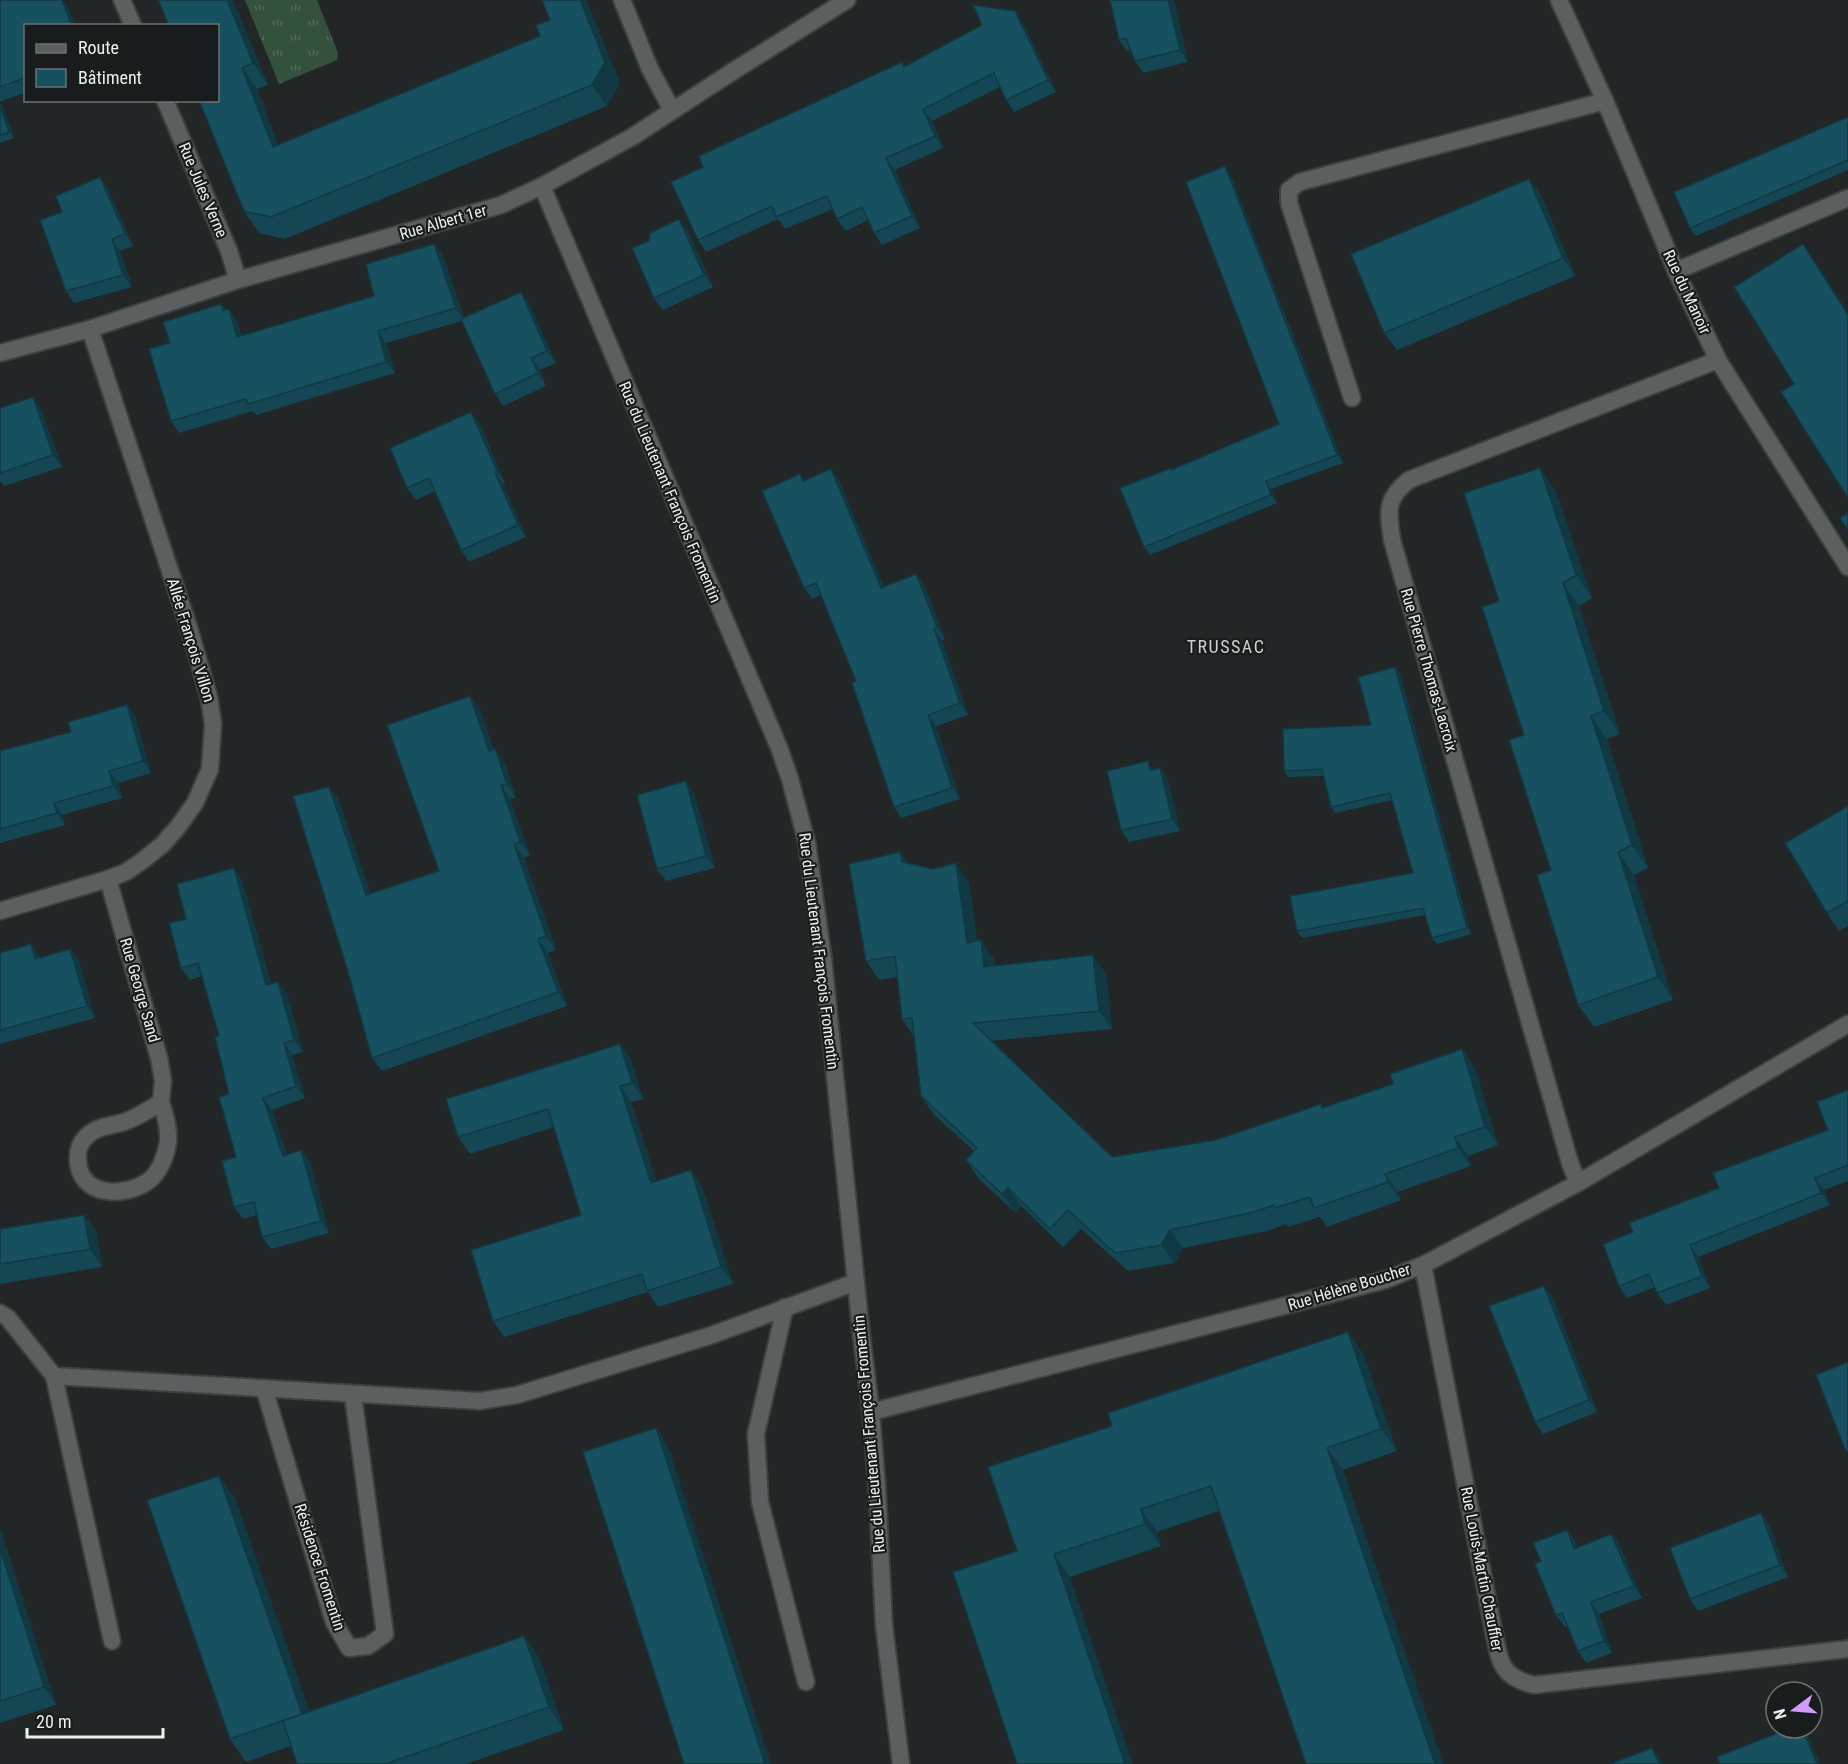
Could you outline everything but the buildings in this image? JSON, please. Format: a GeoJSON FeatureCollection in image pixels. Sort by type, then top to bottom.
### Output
{"type":"FeatureCollection","features":[{"type":"Feature","properties":{"kind":"street"},"geometry":{"type":"LineString","coordinates":[[122,0],[132,24]]}},
{"type":"Feature","properties":{"kind":"street"},"geometry":{"type":"LineString","coordinates":[[622,0],[654,76],[672,110]]}},
{"type":"Feature","properties":{"kind":"street","name":"Rue Albert 1er"},"geometry":{"type":"LineString","coordinates":[[0,353],[90,329],[238,280],[501,205],[542,186],[632,137],[847,0]]}},
{"type":"Feature","properties":{"kind":"street","name":"Rue du Manoir"},"geometry":{"type":"LineString","coordinates":[[1559,0],[1605,101],[1676,271],[1718,360],[1848,567]]}},
{"type":"Feature","properties":{"kind":"street"},"geometry":{"type":"LineString","coordinates":[[1352,398],[1289,202],[1289,190],[1300,182],[1605,101]]}},
{"type":"Feature","properties":{"kind":"street","name":"Rue Jules Verne"},"geometry":{"type":"LineString","coordinates":[[166,102],[225,242],[238,280]]}},
{"type":"Feature","properties":{"kind":"street","name":"Rue du Lieutenant François Fromentin"},"geometry":{"type":"LineString","coordinates":[[542,186],[790,778],[807,843],[823,958],[871,1412],[884,1625],[901,1764]]}},
{"type":"Feature","properties":{"kind":"street"},"geometry":{"type":"LineString","coordinates":[[1676,271],[1848,198]]}},
{"type":"Feature","properties":{"kind":"street","name":"Allée François Villon"},"geometry":{"type":"LineString","coordinates":[[0,911],[126,872],[162,845],[195,803],[210,769],[213,724],[210,697],[90,329]]}},
{"type":"Feature","properties":{"kind":"street","name":"Rue Pierre Thomas-Lacroix"},"geometry":{"type":"LineString","coordinates":[[1578,1183],[1569,1163],[1392,540],[1389,504],[1396,490],[1409,480],[1718,360]]}},
{"type":"Feature","properties":{"kind":"street","name":"Rue George Sand"},"geometry":{"type":"LineString","coordinates":[[108,879],[159,1058],[163,1081],[160,1102],[167,1121],[168,1141],[159,1168],[148,1182],[129,1190],[109,1193],[90,1186],[80,1174],[77,1160],[78,1147],[88,1135],[100,1128],[145,1113],[160,1102]]}},
{"type":"Feature","properties":{"kind":"street","name":"Rue Hélène Boucher"},"geometry":{"type":"LineString","coordinates":[[871,1412],[1350,1290],[1385,1280],[1423,1265],[1578,1183],[1848,1024]]}},
{"type":"Feature","properties":{"kind":"street","name":"Rue Louis-Martin Chauffier"},"geometry":{"type":"LineString","coordinates":[[1423,1265],[1492,1628],[1502,1666],[1517,1681],[1534,1685],[1848,1649]]}},
{"type":"Feature","properties":{"kind":"street"},"geometry":{"type":"LineString","coordinates":[[54,1376],[480,1401],[517,1395],[712,1335],[856,1282]]}},
{"type":"Feature","properties":{"kind":"street"},"geometry":{"type":"LineString","coordinates":[[785,1307],[756,1434],[760,1502],[806,1682]]}},
{"type":"Feature","properties":{"kind":"street"},"geometry":{"type":"LineString","coordinates":[[0,1313],[8,1318],[54,1376],[112,1641]]}},
{"type":"Feature","properties":{"kind":"street","name":"Résidence Fromentin"},"geometry":{"type":"LineString","coordinates":[[264,1388],[334,1622],[349,1648],[368,1646],[386,1634],[352,1395]]}},
{"type":"Feature","properties":{"kind":"green space"},"geometry":{"type":"Polygon","coordinates":[[[245,0],[317,0],[338,53],[337,60],[279,84],[245,0]]]}},
{"type":"Feature","properties":{"kind":"district","name":"TRUSSAC"},"geometry":{"type":"Point","coordinates":[1226,646]}}]}
